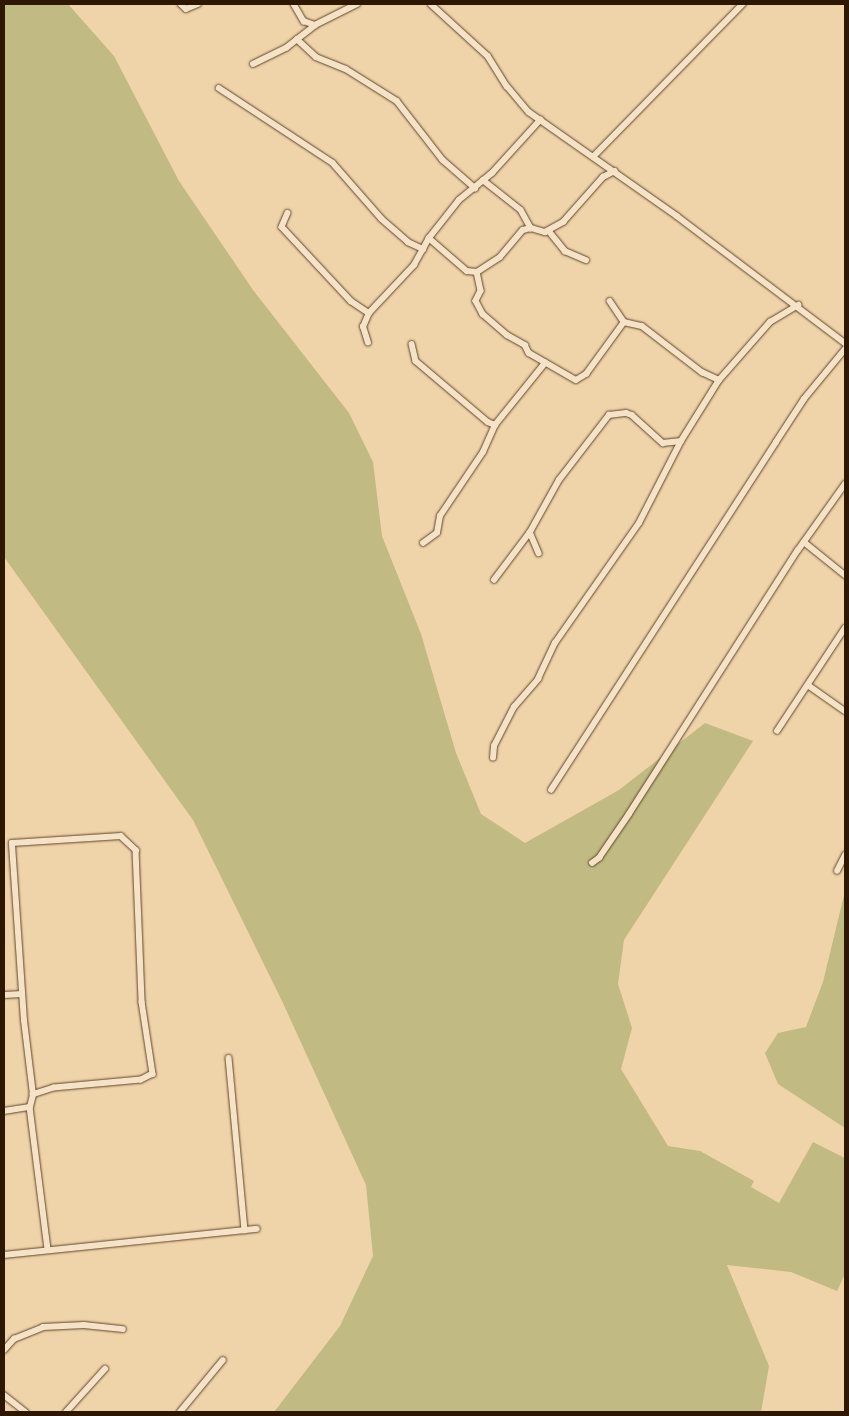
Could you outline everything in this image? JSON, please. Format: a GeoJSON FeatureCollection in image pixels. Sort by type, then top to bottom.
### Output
{"type":"FeatureCollection","features":[{"type":"Feature","properties":{"kind":"street"},"geometry":{"type":"LineString","coordinates":[[181,4],[186,9],[198,4]]}},
{"type":"Feature","properties":{"kind":"street"},"geometry":{"type":"LineString","coordinates":[[294,4],[304,21],[315,25]]}},
{"type":"Feature","properties":{"kind":"street"},"geometry":{"type":"LineString","coordinates":[[253,64],[297,39],[315,25],[357,4]]}},
{"type":"Feature","properties":{"kind":"street"},"geometry":{"type":"LineString","coordinates":[[431,4],[488,56],[507,86],[540,120],[615,171],[798,305],[845,343]]}},
{"type":"Feature","properties":{"kind":"street"},"geometry":{"type":"LineString","coordinates":[[594,158],[743,4]]}},
{"type":"Feature","properties":{"kind":"street"},"geometry":{"type":"LineString","coordinates":[[297,39],[316,57],[339,65],[397,101],[443,160],[475,188]]}},
{"type":"Feature","properties":{"kind":"street"},"geometry":{"type":"LineString","coordinates":[[219,88],[333,163],[382,219],[408,242],[423,248]]}},
{"type":"Feature","properties":{"kind":"street"},"geometry":{"type":"LineString","coordinates":[[368,343],[363,326],[368,312],[410,270],[429,238],[459,200],[475,188],[540,120]]}},
{"type":"Feature","properties":{"kind":"street"},"geometry":{"type":"LineString","coordinates":[[549,231],[571,216],[603,177],[615,171]]}},
{"type":"Feature","properties":{"kind":"street"},"geometry":{"type":"LineString","coordinates":[[483,180],[521,210],[531,228]]}},
{"type":"Feature","properties":{"kind":"street"},"geometry":{"type":"LineString","coordinates":[[288,213],[282,226],[351,301],[368,312]]}},
{"type":"Feature","properties":{"kind":"street"},"geometry":{"type":"LineString","coordinates":[[429,238],[467,271],[477,272],[500,257],[523,230],[531,228],[549,231],[565,251],[586,260]]}},
{"type":"Feature","properties":{"kind":"street"},"geometry":{"type":"LineString","coordinates":[[477,272],[481,291],[476,301],[483,314],[545,363],[576,380],[581,378],[624,322]]}},
{"type":"Feature","properties":{"kind":"street"},"geometry":{"type":"LineString","coordinates":[[610,301],[624,322],[642,326],[702,372],[719,380]]}},
{"type":"Feature","properties":{"kind":"street"},"geometry":{"type":"LineString","coordinates":[[494,758],[494,746],[514,707],[538,679],[556,643],[639,523],[681,441],[719,380],[770,322],[798,305]]}},
{"type":"Feature","properties":{"kind":"street"},"geometry":{"type":"LineString","coordinates":[[412,344],[416,361],[488,422],[495,425]]}},
{"type":"Feature","properties":{"kind":"street"},"geometry":{"type":"LineString","coordinates":[[552,790],[804,399],[845,349]]}},
{"type":"Feature","properties":{"kind":"street"},"geometry":{"type":"LineString","coordinates":[[423,544],[437,533],[440,516],[484,452],[495,425],[545,363]]}},
{"type":"Feature","properties":{"kind":"street"},"geometry":{"type":"LineString","coordinates":[[494,580],[530,532],[559,480],[609,415],[626,412],[632,415],[663,443],[681,441]]}},
{"type":"Feature","properties":{"kind":"street"},"geometry":{"type":"LineString","coordinates":[[592,863],[599,858],[629,814],[804,542],[845,484]]}},
{"type":"Feature","properties":{"kind":"street"},"geometry":{"type":"LineString","coordinates":[[530,532],[539,553]]}},
{"type":"Feature","properties":{"kind":"street"},"geometry":{"type":"LineString","coordinates":[[804,542],[845,575]]}},
{"type":"Feature","properties":{"kind":"street"},"geometry":{"type":"LineString","coordinates":[[777,731],[845,628]]}},
{"type":"Feature","properties":{"kind":"street"},"geometry":{"type":"LineString","coordinates":[[808,685],[845,711]]}},
{"type":"Feature","properties":{"kind":"street"},"geometry":{"type":"LineString","coordinates":[[34,1095],[54,1088],[141,1080],[153,1074],[142,1002],[136,850],[121,836],[12,843],[22,994],[34,1095],[30,1107],[48,1250]]}},
{"type":"Feature","properties":{"kind":"street"},"geometry":{"type":"LineString","coordinates":[[837,871],[845,855]]}},
{"type":"Feature","properties":{"kind":"street"},"geometry":{"type":"LineString","coordinates":[[4,995],[22,994]]}},
{"type":"Feature","properties":{"kind":"street"},"geometry":{"type":"LineString","coordinates":[[229,1058],[245,1230]]}},
{"type":"Feature","properties":{"kind":"street"},"geometry":{"type":"LineString","coordinates":[[4,1112],[30,1107]]}},
{"type":"Feature","properties":{"kind":"street"},"geometry":{"type":"LineString","coordinates":[[4,1255],[48,1250],[118,1246],[257,1229]]}},
{"type":"Feature","properties":{"kind":"street"},"geometry":{"type":"LineString","coordinates":[[4,1350],[14,1340],[42,1327],[84,1324],[123,1329]]}},
{"type":"Feature","properties":{"kind":"street"},"geometry":{"type":"LineString","coordinates":[[180,1412],[223,1360]]}},
{"type":"Feature","properties":{"kind":"street"},"geometry":{"type":"LineString","coordinates":[[66,1412],[105,1369]]}},
{"type":"Feature","properties":{"kind":"street"},"geometry":{"type":"LineString","coordinates":[[4,1395],[26,1412]]}},
{"type":"Feature","properties":{"kind":"shaded area"},"geometry":{"type":"Polygon","coordinates":[[[4,4],[68,4],[114,56],[179,181],[253,290],[349,413],[373,462],[382,536],[421,634],[456,753],[481,814],[525,843],[619,790],[705,723],[753,741],[624,940],[618,984],[632,1028],[621,1069],[668,1146],[700,1151],[754,1181],[751,1187],[779,1203],[813,1142],[845,1158],[845,1274],[837,1291],[791,1272],[727,1265],[769,1366],[761,1412],[274,1412],[340,1326],[373,1256],[366,1185],[282,1001],[193,820],[4,557],[4,4]]]}},
{"type":"Feature","properties":{"kind":"shaded area"},"geometry":{"type":"Polygon","coordinates":[[[845,891],[845,1128],[778,1084],[765,1053],[778,1033],[806,1027],[823,982],[845,891]]]}}]}
